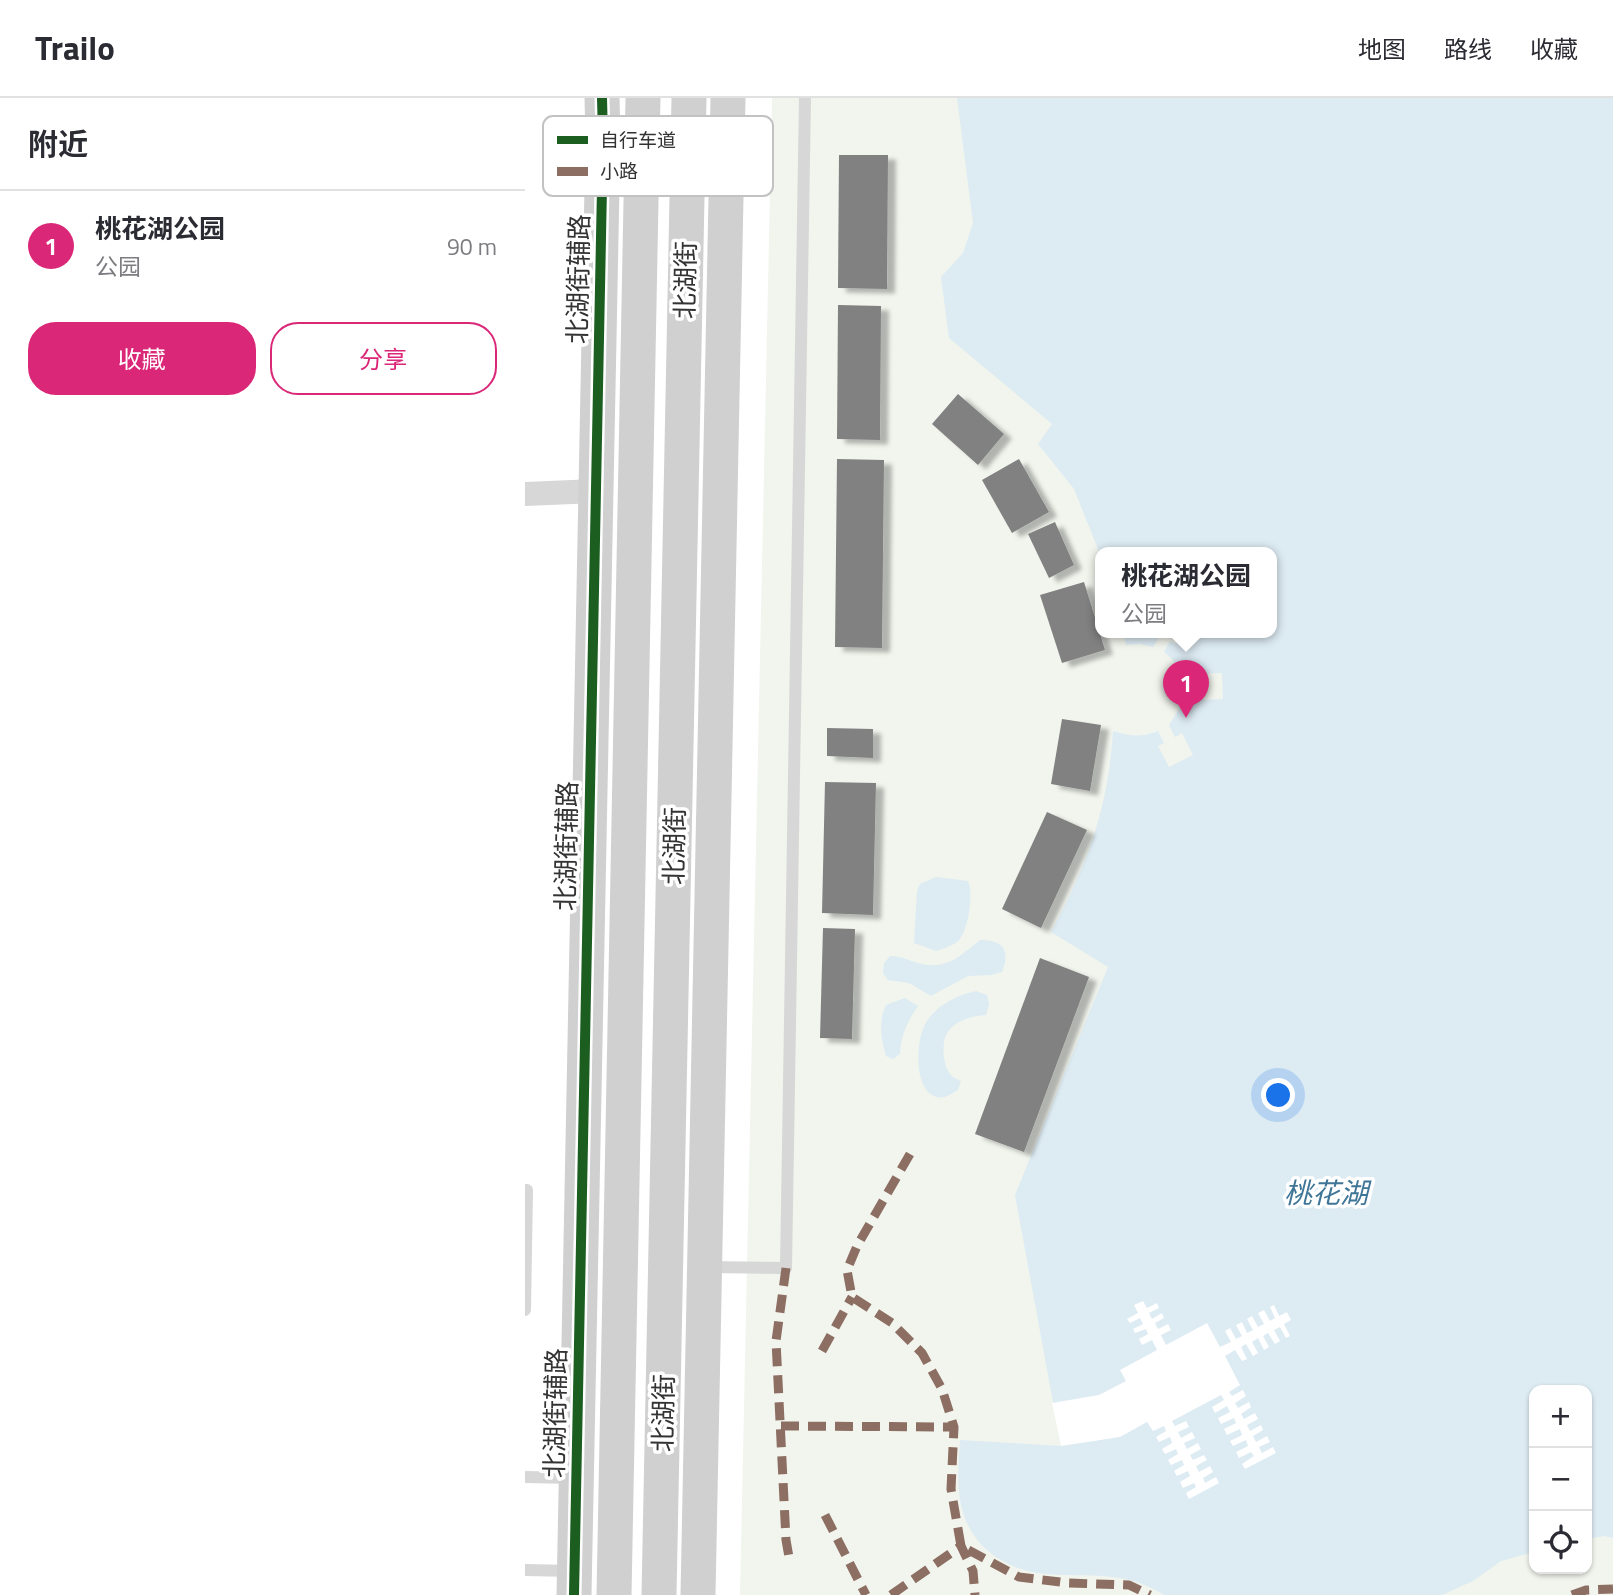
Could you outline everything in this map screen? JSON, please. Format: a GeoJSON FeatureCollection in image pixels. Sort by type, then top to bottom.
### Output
{"type":"FeatureCollection","features":[{"type":"Feature","properties":{"kind":"main road","name":"北湖街辅路"},"geometry":{"type":"LineString","coordinates":[[602,98],[602,116]]}},
{"type":"Feature","properties":{"kind":"main road","name":"北湖街"},"geometry":{"type":"LineString","coordinates":[[643,98],[643,116]]}},
{"type":"Feature","properties":{"kind":"main road","name":"北湖街"},"geometry":{"type":"LineString","coordinates":[[689,98],[689,116]]}},
{"type":"Feature","properties":{"kind":"main road"},"geometry":{"type":"LineString","coordinates":[[728,98],[728,116]]}},
{"type":"Feature","properties":{"kind":"main road","name":"北湖街辅路"},"geometry":{"type":"LineString","coordinates":[[574,1583],[601,196]]}},
{"type":"Feature","properties":{"kind":"main road","name":"北湖街"},"geometry":{"type":"LineString","coordinates":[[614,1595],[641,196]]}},
{"type":"Feature","properties":{"kind":"main road","name":"北湖街"},"geometry":{"type":"LineString","coordinates":[[659,1595],[687,196]]}},
{"type":"Feature","properties":{"kind":"main road"},"geometry":{"type":"LineString","coordinates":[[698,1595],[726,196]]}},
{"type":"Feature","properties":{"kind":"main road"},"geometry":{"type":"LineString","coordinates":[[599,338],[638,341]]}},
{"type":"Feature","properties":{"kind":"main road"},"geometry":{"type":"LineString","coordinates":[[590,782],[630,782]]}},
{"type":"Feature","properties":{"kind":"street"},"geometry":{"type":"LineString","coordinates":[[525,494],[596,491]]}},
{"type":"Feature","properties":{"kind":"lane"},"geometry":{"type":"LineString","coordinates":[[705,1267],[786,1268],[805,98]]}},
{"type":"Feature","properties":{"kind":"lane"},"geometry":{"type":"LineString","coordinates":[[525,1190],[525,1310]]}},
{"type":"Feature","properties":{"kind":"lane"},"geometry":{"type":"LineString","coordinates":[[525,1477],[577,1478]]}},
{"type":"Feature","properties":{"kind":"lane"},"geometry":{"type":"LineString","coordinates":[[525,1570],[574,1583]]}},
{"type":"Feature","properties":{"kind":"shaded area","name":"桃花湖"},"geometry":{"type":"Polygon","coordinates":[[[772,98],[1613,98],[1613,1595],[740,1595],[770,196],[773,196],[772,98]]]}},
{"type":"Feature","properties":{"kind":"water","name":"桃花湖"},"geometry":{"type":"Polygon","coordinates":[[[957,98],[1613,98],[1613,1538],[1592,1538],[1592,1385],[1529,1385],[1529,1553],[1501,1561],[1473,1581],[1442,1595],[1164,1595],[1134,1581],[1120,1578],[1045,1574],[1017,1568],[982,1546],[967,1523],[959,1492],[960,1440],[1061,1446],[1015,1195],[1108,967],[1051,932],[1076,883],[1094,835],[1106,785],[1113,731],[1135,736],[1158,731],[1164,743],[1158,746],[1169,767],[1193,755],[1182,733],[1175,737],[1169,725],[1181,706],[1184,694],[1199,693],[1200,700],[1223,699],[1222,673],[1198,674],[1198,681],[1183,682],[1173,660],[1164,652],[1170,641],[1176,644],[1179,638],[1277,638],[1277,547],[1097,547],[1074,489],[1038,444],[1052,424],[949,338],[941,277],[963,253],[973,223],[957,98]]]}},
{"type":"Feature","properties":{"kind":"water"},"geometry":{"type":"Polygon","coordinates":[[[1124,638],[1159,638],[1153,647],[1126,645],[1124,638]]]}},
{"type":"Feature","properties":{"kind":"water"},"geometry":{"type":"Polygon","coordinates":[[[936,877],[968,881],[970,894],[969,913],[961,938],[936,951],[914,943],[917,891],[920,884],[936,877]]]}},
{"type":"Feature","properties":{"kind":"water"},"geometry":{"type":"Polygon","coordinates":[[[980,940],[994,942],[1003,948],[1006,958],[1002,972],[968,976],[931,996],[909,983],[888,980],[883,973],[884,963],[890,956],[937,965],[952,960],[980,940]]]}},
{"type":"Feature","properties":{"kind":"water"},"geometry":{"type":"Polygon","coordinates":[[[976,991],[987,995],[989,1004],[986,1015],[964,1020],[947,1033],[944,1049],[946,1066],[952,1076],[961,1081],[958,1090],[945,1097],[937,1097],[929,1093],[920,1074],[919,1048],[924,1026],[944,1004],[976,991]]]}},
{"type":"Feature","properties":{"kind":"water"},"geometry":{"type":"Polygon","coordinates":[[[905,998],[918,1006],[905,1029],[900,1054],[893,1059],[886,1056],[884,1050],[882,1018],[886,1005],[905,998]]]}},
{"type":"Feature","properties":{"kind":"pier"},"geometry":{"type":"Polygon","coordinates":[[[1143,1301],[1147,1308],[1157,1303],[1159,1308],[1149,1313],[1152,1319],[1162,1313],[1164,1318],[1155,1323],[1158,1329],[1168,1324],[1171,1330],[1161,1335],[1166,1345],[1207,1323],[1220,1347],[1231,1342],[1225,1331],[1230,1328],[1236,1339],[1242,1336],[1236,1325],[1242,1322],[1247,1333],[1253,1330],[1247,1319],[1252,1316],[1258,1327],[1264,1324],[1258,1313],[1264,1310],[1270,1321],[1275,1318],[1270,1307],[1274,1305],[1279,1316],[1287,1312],[1291,1320],[1284,1324],[1290,1336],[1286,1338],[1280,1327],[1274,1330],[1280,1341],[1275,1344],[1268,1333],[1263,1336],[1269,1347],[1264,1350],[1258,1338],[1252,1342],[1258,1353],[1253,1356],[1246,1344],[1241,1347],[1247,1359],[1242,1361],[1235,1350],[1225,1356],[1240,1385],[1229,1392],[1232,1396],[1243,1390],[1246,1396],[1235,1403],[1238,1408],[1249,1402],[1251,1407],[1241,1414],[1244,1419],[1255,1413],[1258,1419],[1247,1425],[1250,1431],[1261,1425],[1263,1430],[1253,1436],[1256,1442],[1267,1436],[1270,1442],[1259,1447],[1262,1453],[1273,1447],[1276,1453],[1245,1469],[1242,1464],[1254,1456],[1251,1452],[1239,1458],[1236,1452],[1248,1446],[1246,1440],[1233,1446],[1230,1441],[1242,1435],[1240,1429],[1227,1435],[1224,1429],[1236,1423],[1234,1418],[1221,1424],[1218,1418],[1230,1412],[1227,1406],[1215,1413],[1212,1407],[1224,1400],[1221,1395],[1172,1421],[1175,1426],[1186,1421],[1189,1427],[1178,1432],[1181,1438],[1192,1432],[1195,1438],[1184,1443],[1187,1449],[1198,1443],[1201,1449],[1190,1455],[1193,1460],[1204,1455],[1207,1460],[1196,1466],[1199,1472],[1210,1466],[1213,1472],[1203,1478],[1205,1483],[1216,1477],[1219,1483],[1189,1499],[1186,1493],[1196,1487],[1194,1483],[1183,1488],[1180,1482],[1190,1476],[1188,1471],[1177,1476],[1174,1471],[1184,1465],[1182,1460],[1171,1465],[1168,1460],[1178,1454],[1176,1449],[1165,1454],[1162,1449],[1172,1443],[1170,1437],[1159,1442],[1156,1437],[1166,1431],[1164,1426],[1153,1431],[1147,1422],[1120,1437],[1061,1446],[1052,1403],[1099,1395],[1126,1381],[1120,1370],[1157,1350],[1152,1340],[1142,1345],[1139,1339],[1148,1334],[1146,1329],[1135,1333],[1133,1329],[1143,1324],[1140,1318],[1130,1323],[1127,1319],[1138,1313],[1134,1305],[1143,1301]]]}},
{"type":"Feature","properties":{"kind":"building"},"geometry":{"type":"Polygon","coordinates":[[[839,155],[888,155],[887,289],[838,288],[839,155]]]}},
{"type":"Feature","properties":{"kind":"building"},"geometry":{"type":"Polygon","coordinates":[[[838,305],[881,306],[880,440],[837,439],[838,305]]]}},
{"type":"Feature","properties":{"kind":"building"},"geometry":{"type":"Polygon","coordinates":[[[958,394],[1004,434],[978,465],[932,424],[958,394]]]}},
{"type":"Feature","properties":{"kind":"building"},"geometry":{"type":"Polygon","coordinates":[[[837,459],[884,460],[882,648],[835,647],[837,459]]]}},
{"type":"Feature","properties":{"kind":"building"},"geometry":{"type":"Polygon","coordinates":[[[1019,459],[1049,512],[1012,533],[982,480],[1019,459]]]}},
{"type":"Feature","properties":{"kind":"building"},"geometry":{"type":"Polygon","coordinates":[[[1055,522],[1074,565],[1049,578],[1028,534],[1055,522]]]}},
{"type":"Feature","properties":{"kind":"building"},"geometry":{"type":"Polygon","coordinates":[[[1084,582],[1095,618],[1095,638],[1101,638],[1105,650],[1062,663],[1040,595],[1084,582]]]}},
{"type":"Feature","properties":{"kind":"building"},"geometry":{"type":"Polygon","coordinates":[[[1062,719],[1101,725],[1090,791],[1051,784],[1062,719]]]}},
{"type":"Feature","properties":{"kind":"building"},"geometry":{"type":"Polygon","coordinates":[[[827,728],[873,729],[873,758],[827,756],[827,728]]]}},
{"type":"Feature","properties":{"kind":"building"},"geometry":{"type":"Polygon","coordinates":[[[825,782],[876,783],[873,915],[822,913],[825,782]]]}},
{"type":"Feature","properties":{"kind":"building"},"geometry":{"type":"Polygon","coordinates":[[[1047,812],[1087,830],[1041,928],[1002,909],[1047,812]]]}},
{"type":"Feature","properties":{"kind":"building"},"geometry":{"type":"Polygon","coordinates":[[[823,928],[855,929],[852,1039],[820,1038],[823,928]]]}},
{"type":"Feature","properties":{"kind":"building"},"geometry":{"type":"Polygon","coordinates":[[[1040,958],[1089,977],[1024,1152],[975,1134],[1040,958]]]}},
{"type":"Feature","properties":{"kind":"marked path"},"geometry":{"type":"LineString","coordinates":[[910,1154],[857,1246],[847,1270],[852,1297],[892,1323],[922,1353],[942,1389],[954,1427],[951,1489],[961,1546],[1019,1577],[1068,1583],[1129,1585],[1150,1595]]}},
{"type":"Feature","properties":{"kind":"marked path"},"geometry":{"type":"LineString","coordinates":[[786,1268],[776,1341],[786,1540],[790,1563]]}},
{"type":"Feature","properties":{"kind":"marked path"},"geometry":{"type":"LineString","coordinates":[[822,1351],[852,1297]]}},
{"type":"Feature","properties":{"kind":"marked path"},"geometry":{"type":"LineString","coordinates":[[781,1426],[954,1427]]}},
{"type":"Feature","properties":{"kind":"marked path"},"geometry":{"type":"LineString","coordinates":[[825,1515],[866,1595]]}},
{"type":"Feature","properties":{"kind":"marked path"},"geometry":{"type":"LineString","coordinates":[[891,1595],[961,1546],[973,1571],[975,1595]]}},
{"type":"Feature","properties":{"kind":"marked path"},"geometry":{"type":"LineString","coordinates":[[1572,1595],[1586,1590],[1613,1589]]}},
{"type":"Feature","properties":{"kind":"cycle path"},"geometry":{"type":"LineString","coordinates":[[602,98],[602,116]]}},
{"type":"Feature","properties":{"kind":"cycle path"},"geometry":{"type":"LineString","coordinates":[[574,1595],[602,196]]}},
{"type":"Feature","properties":{"kind":"place","name":"桃花湖公园"},"geometry":{"type":"Point","coordinates":[1186,718]}}]}
